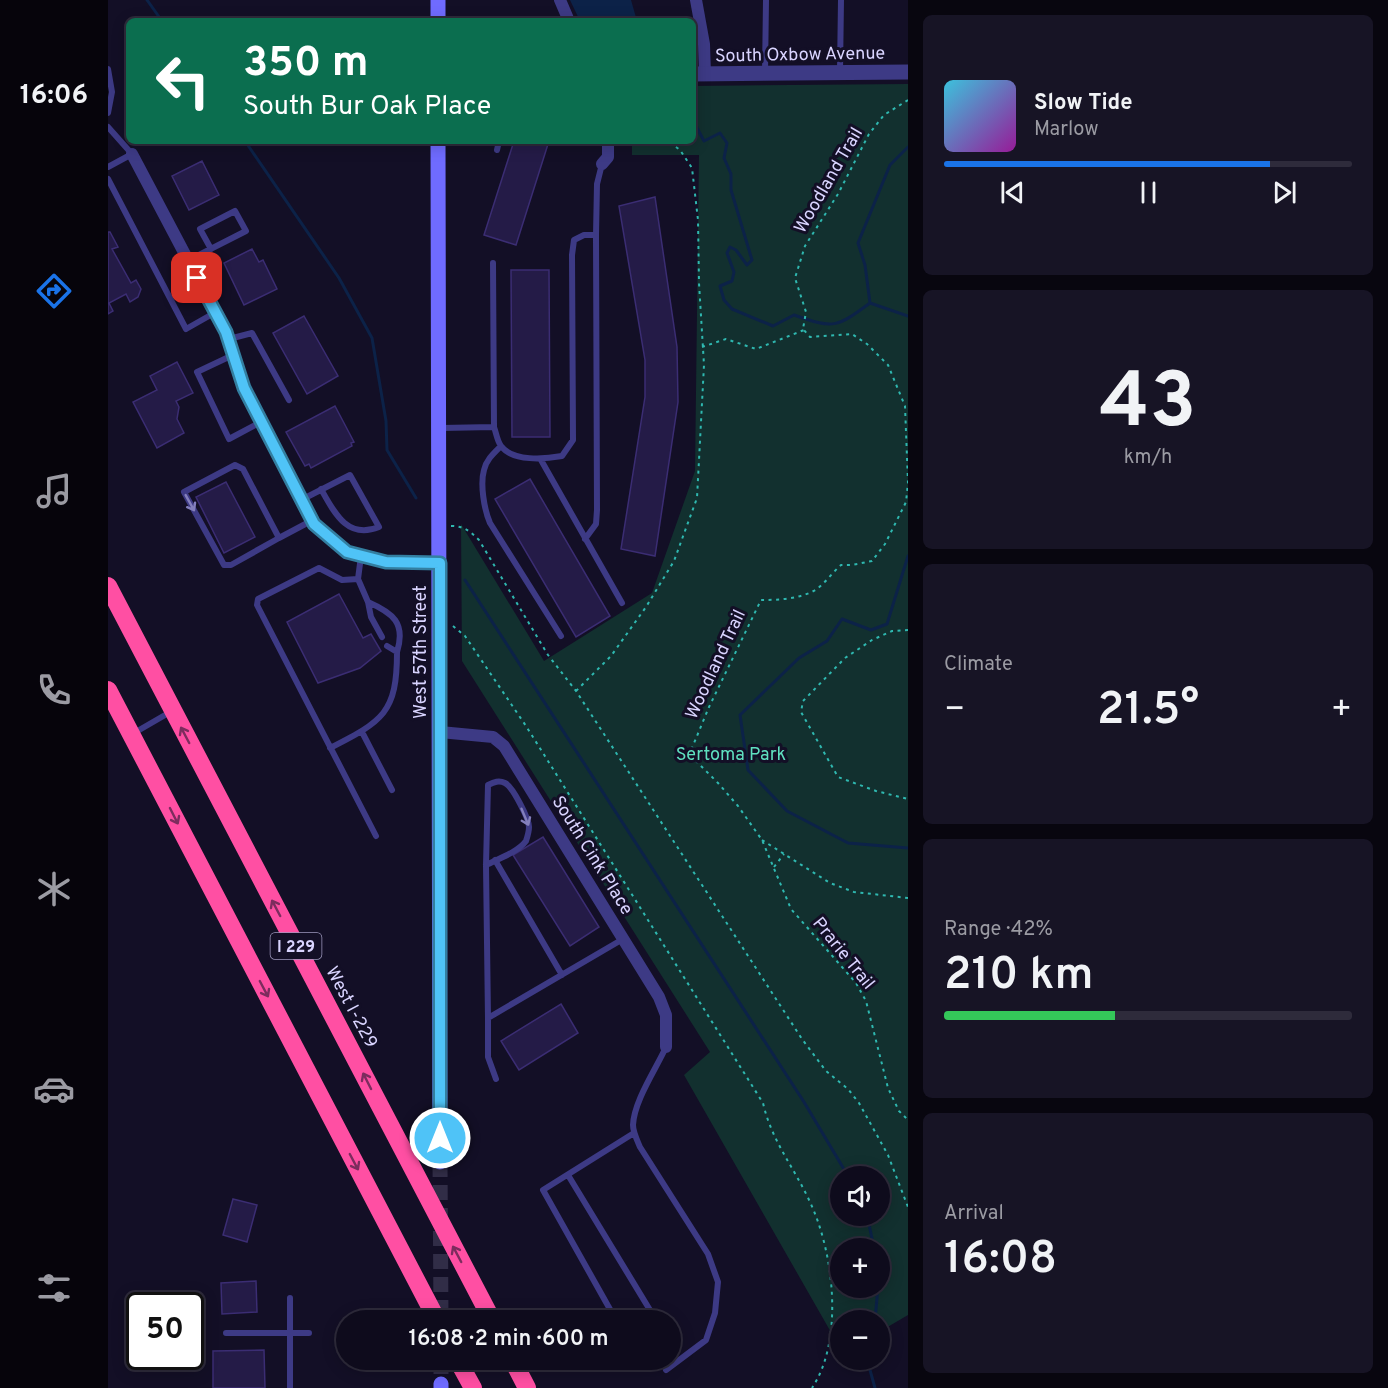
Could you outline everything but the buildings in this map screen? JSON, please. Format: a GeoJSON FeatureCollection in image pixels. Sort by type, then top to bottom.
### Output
{"type":"FeatureCollection","features":[{"type":"Feature","properties":{"kind":"highway","name":"West I-229"},"geometry":{"type":"LineString","coordinates":[[108,586],[487,1310]]}},
{"type":"Feature","properties":{"kind":"highway","name":"I 229"},"geometry":{"type":"LineString","coordinates":[[108,690],[432,1310]]}},
{"type":"Feature","properties":{"kind":"highway"},"geometry":{"type":"LineString","coordinates":[[463,1370],[472,1388]]}},
{"type":"Feature","properties":{"kind":"highway"},"geometry":{"type":"LineString","coordinates":[[518,1370],[527,1388]]}},
{"type":"Feature","properties":{"kind":"main road"},"geometry":{"type":"LineString","coordinates":[[438,0],[438,18]]}},
{"type":"Feature","properties":{"kind":"main road","name":"West 57th Street"},"geometry":{"type":"LineString","coordinates":[[438,144],[440,1162]]}},
{"type":"Feature","properties":{"kind":"street"},"geometry":{"type":"LineString","coordinates":[[560,0],[568,18]]}},
{"type":"Feature","properties":{"kind":"street"},"geometry":{"type":"LineString","coordinates":[[696,0],[704,44],[699,74]]}},
{"type":"Feature","properties":{"kind":"street","name":"South Oxbow Avenue"},"geometry":{"type":"LineString","coordinates":[[699,74],[908,72]]}},
{"type":"Feature","properties":{"kind":"street"},"geometry":{"type":"LineString","coordinates":[[602,164],[608,157],[608,144]]}},
{"type":"Feature","properties":{"kind":"street"},"geometry":{"type":"LineString","coordinates":[[132,154],[216,312],[228,339],[244,388],[312,521],[347,552],[386,562],[440,563]]}},
{"type":"Feature","properties":{"kind":"street","name":"South Cink Place"},"geometry":{"type":"LineString","coordinates":[[440,732],[481,735],[499,740],[659,997],[666,1016],[666,1047]]}},
{"type":"Feature","properties":{"kind":"lane"},"geometry":{"type":"LineString","coordinates":[[765,74],[766,0]]}},
{"type":"Feature","properties":{"kind":"lane"},"geometry":{"type":"LineString","coordinates":[[839,73],[841,0]]}},
{"type":"Feature","properties":{"kind":"lane"},"geometry":{"type":"LineString","coordinates":[[108,69],[112,92],[108,112]]}},
{"type":"Feature","properties":{"kind":"lane"},"geometry":{"type":"LineString","coordinates":[[108,127],[132,154],[108,167]]}},
{"type":"Feature","properties":{"kind":"lane"},"geometry":{"type":"LineString","coordinates":[[497,150],[498,144]]}},
{"type":"Feature","properties":{"kind":"lane"},"geometry":{"type":"LineString","coordinates":[[585,539],[596,524],[597,510],[596,235],[597,184],[602,164]]}},
{"type":"Feature","properties":{"kind":"lane"},"geometry":{"type":"LineString","coordinates":[[108,179],[186,329],[216,312]]}},
{"type":"Feature","properties":{"kind":"lane"},"geometry":{"type":"LineString","coordinates":[[188,261],[246,231],[235,211],[200,228],[211,249]]}},
{"type":"Feature","properties":{"kind":"lane"},"geometry":{"type":"LineString","coordinates":[[493,263],[494,427],[501,446],[518,456],[542,460],[562,456],[573,440],[572,255],[574,240],[584,235],[596,235]]}},
{"type":"Feature","properties":{"kind":"lane"},"geometry":{"type":"LineString","coordinates":[[228,339],[252,333],[289,400]]}},
{"type":"Feature","properties":{"kind":"lane"},"geometry":{"type":"LineString","coordinates":[[233,355],[197,372],[229,439],[261,422]]}},
{"type":"Feature","properties":{"kind":"lane"},"geometry":{"type":"LineString","coordinates":[[439,428],[494,427]]}},
{"type":"Feature","properties":{"kind":"lane"},"geometry":{"type":"LineString","coordinates":[[501,446],[490,458],[484,470],[484,509],[490,523],[561,636]]}},
{"type":"Feature","properties":{"kind":"lane"},"geometry":{"type":"LineString","coordinates":[[542,460],[622,603]]}},
{"type":"Feature","properties":{"kind":"lane"},"geometry":{"type":"LineString","coordinates":[[279,538],[243,469],[235,465],[184,492],[224,565],[231,565],[312,521]]}},
{"type":"Feature","properties":{"kind":"lane"},"geometry":{"type":"LineString","coordinates":[[301,500],[321,489],[350,474],[379,527],[362,530],[343,522],[337,517],[321,489]]}},
{"type":"Feature","properties":{"kind":"lane"},"geometry":{"type":"LineString","coordinates":[[361,555],[358,579],[368,602],[371,617],[382,637]]}},
{"type":"Feature","properties":{"kind":"lane"},"geometry":{"type":"LineString","coordinates":[[358,579],[342,580],[319,568],[257,602],[376,836]]}},
{"type":"Feature","properties":{"kind":"lane"},"geometry":{"type":"LineString","coordinates":[[330,748],[362,732],[377,721],[392,701],[399,637],[396,619],[386,609],[368,602]]}},
{"type":"Feature","properties":{"kind":"lane"},"geometry":{"type":"LineString","coordinates":[[387,646],[397,652]]}},
{"type":"Feature","properties":{"kind":"lane"},"geometry":{"type":"LineString","coordinates":[[131,734],[173,711]]}},
{"type":"Feature","properties":{"kind":"lane"},"geometry":{"type":"LineString","coordinates":[[362,732],[392,790]]}},
{"type":"Feature","properties":{"kind":"lane"},"geometry":{"type":"LineString","coordinates":[[486,865],[517,849],[526,840],[530,826],[517,797],[508,784],[503,782],[488,785],[486,865],[488,1057],[496,1079]]}},
{"type":"Feature","properties":{"kind":"lane"},"geometry":{"type":"LineString","coordinates":[[495,860],[562,975]]}},
{"type":"Feature","properties":{"kind":"lane"},"geometry":{"type":"LineString","coordinates":[[488,1018],[623,939]]}},
{"type":"Feature","properties":{"kind":"lane"},"geometry":{"type":"LineString","coordinates":[[666,1047],[636,1110],[634,1133],[640,1147],[708,1254],[718,1282],[715,1313],[706,1340],[681,1359]]}},
{"type":"Feature","properties":{"kind":"lane"},"geometry":{"type":"LineString","coordinates":[[610,1310],[543,1191],[634,1133]]}},
{"type":"Feature","properties":{"kind":"lane"},"geometry":{"type":"LineString","coordinates":[[568,1175],[650,1310]]}},
{"type":"Feature","properties":{"kind":"lane"},"geometry":{"type":"LineString","coordinates":[[290,1298],[290,1388]]}},
{"type":"Feature","properties":{"kind":"lane"},"geometry":{"type":"LineString","coordinates":[[226,1333],[309,1333]]}},
{"type":"Feature","properties":{"kind":"path","name":"Woodland Trail"},"geometry":{"type":"LineString","coordinates":[[762,840],[725,790],[694,759],[692,748],[709,706],[761,600],[802,596],[817,589],[841,565],[872,561],[885,544],[906,502],[908,483],[905,406],[888,365],[874,350],[852,334],[810,337],[803,330],[806,312],[795,278],[805,246],[838,194],[869,134],[884,114],[908,100]]}},
{"type":"Feature","properties":{"kind":"path"},"geometry":{"type":"LineString","coordinates":[[576,691],[611,656],[646,607],[674,561],[697,498],[704,365],[698,220],[692,168],[680,150],[672,144]]}},
{"type":"Feature","properties":{"kind":"path"},"geometry":{"type":"LineString","coordinates":[[702,347],[726,339],[756,349],[803,330]]}},
{"type":"Feature","properties":{"kind":"path"},"geometry":{"type":"LineString","coordinates":[[440,526],[461,527],[478,540],[548,655],[576,691],[802,1040],[826,1071],[848,1089],[859,1103],[888,1155],[908,1207]]}},
{"type":"Feature","properties":{"kind":"path"},"geometry":{"type":"LineString","coordinates":[[440,622],[458,629],[465,636],[520,717],[763,1103],[772,1133],[809,1200],[826,1250],[831,1291],[831,1327],[825,1361],[812,1388]]}},
{"type":"Feature","properties":{"kind":"path"},"geometry":{"type":"LineString","coordinates":[[908,630],[892,631],[872,640],[845,658],[803,701],[801,712],[838,777],[876,791],[908,799]]}},
{"type":"Feature","properties":{"kind":"path"},"geometry":{"type":"LineString","coordinates":[[762,840],[830,883],[854,892],[908,898]]}},
{"type":"Feature","properties":{"kind":"path","name":"Prarie Trail"},"geometry":{"type":"LineString","coordinates":[[762,840],[791,909],[856,983],[866,1001],[888,1088],[899,1111],[908,1120]]}},
{"type":"Feature","properties":{"kind":"path"},"geometry":{"type":"LineString","coordinates":[[774,867],[784,854]]}},
{"type":"Feature","properties":{"kind":"green space","name":"Sertoma Park"},"geometry":{"type":"Polygon","coordinates":[[[908,84],[908,1315],[890,1326],[890,1310],[830,1310],[830,1330],[684,1075],[710,1052],[462,661],[461,524],[544,661],[652,593],[695,471],[699,155],[632,155],[632,144],[696,144],[696,86],[908,84]]]}},
{"type":"Feature","properties":{"kind":"water"},"geometry":{"type":"Polygon","coordinates":[[[570,0],[631,0],[636,18],[579,18],[570,0]]]}},
{"type":"Feature","properties":{"kind":"waterway"},"geometry":{"type":"LineString","coordinates":[[147,0],[160,18]]}},
{"type":"Feature","properties":{"kind":"waterway"},"geometry":{"type":"LineString","coordinates":[[696,126],[704,141],[720,133],[727,143],[724,158],[731,174],[731,190],[752,260],[747,265],[736,250],[730,247],[727,253],[734,272],[732,281],[720,286],[724,300],[732,309],[773,326],[794,315],[818,323],[834,324],[870,303]]}},
{"type":"Feature","properties":{"kind":"waterway"},"geometry":{"type":"LineString","coordinates":[[247,144],[339,278],[372,338],[386,421],[387,450],[416,498]]}},
{"type":"Feature","properties":{"kind":"waterway"},"geometry":{"type":"LineString","coordinates":[[908,147],[890,165],[858,243],[865,265],[870,303],[908,316]]}},
{"type":"Feature","properties":{"kind":"waterway"},"geometry":{"type":"LineString","coordinates":[[908,556],[887,624],[871,630],[842,619],[827,641],[799,658],[740,715],[748,770],[787,811],[848,843],[908,848]]}},
{"type":"Feature","properties":{"kind":"waterway"},"geometry":{"type":"LineString","coordinates":[[465,580],[804,1102],[842,1166]]}},
{"type":"Feature","properties":{"kind":"waterway"},"geometry":{"type":"LineString","coordinates":[[869,1226],[872,1238]]}},
{"type":"Feature","properties":{"kind":"waterway"},"geometry":{"type":"LineString","coordinates":[[876,1310],[877,1298]]}},
{"type":"Feature","properties":{"kind":"waterway"},"geometry":{"type":"LineString","coordinates":[[870,1370],[875,1388]]}},
{"type":"Feature","properties":{"kind":"tunnel"},"geometry":{"type":"LineString","coordinates":[[440,1162],[441,1310]]}},
{"type":"Feature","properties":{"kind":"tunnel"},"geometry":{"type":"LineString","coordinates":[[441,1370],[441,1384]]}},
{"type":"Feature","properties":{"kind":"route"},"geometry":{"type":"LineString","coordinates":[[197,278],[226,332],[244,388],[314,524],[347,552],[386,562],[440,563],[440,1138]]}}]}
